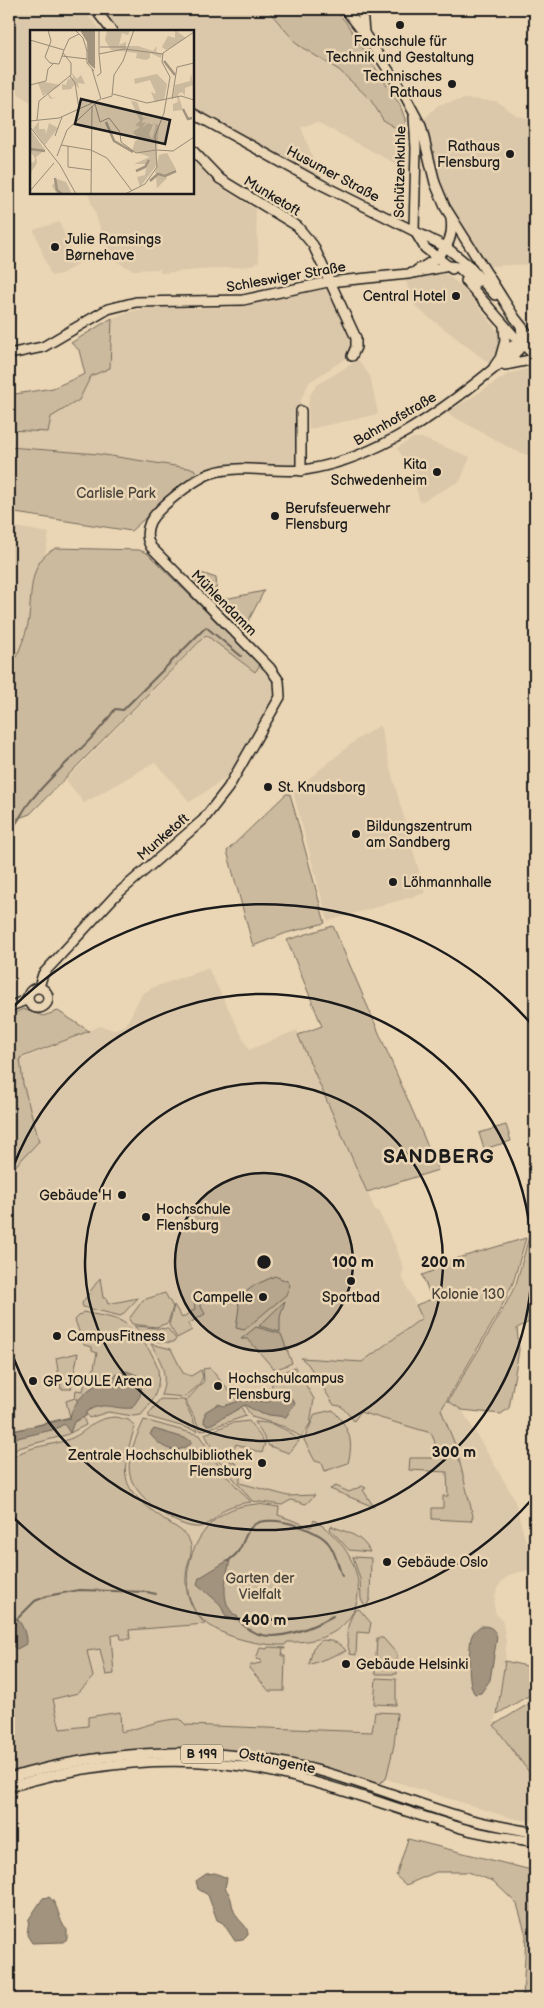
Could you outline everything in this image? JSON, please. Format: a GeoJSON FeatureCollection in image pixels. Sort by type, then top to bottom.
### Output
{"type":"FeatureCollection","features":[{"type":"Feature","properties":{"kind":"main road"},"geometry":{"type":"LineString","coordinates":[[95,9],[111,30]]}},
{"type":"Feature","properties":{"kind":"main road","name":"Schützenkuhle"},"geometry":{"type":"LineString","coordinates":[[345,9],[364,33],[404,94],[423,133],[434,182],[484,277],[535,343]]}},
{"type":"Feature","properties":{"kind":"main road","name":"Schützenkuhle"},"geometry":{"type":"LineString","coordinates":[[362,9],[364,33]]}},
{"type":"Feature","properties":{"kind":"main road","name":"Schützenkuhle"},"geometry":{"type":"LineString","coordinates":[[414,114],[416,148],[414,230]]}},
{"type":"Feature","properties":{"kind":"main road","name":"Husumer Straße"},"geometry":{"type":"LineString","coordinates":[[197,118],[324,186],[446,247],[484,277]]}},
{"type":"Feature","properties":{"kind":"main road","name":"Munketoft"},"geometry":{"type":"LineString","coordinates":[[194,152],[220,180],[297,226],[313,245],[332,281],[356,338],[356,347],[352,356]]}},
{"type":"Feature","properties":{"kind":"main road"},"geometry":{"type":"LineString","coordinates":[[404,274],[436,258],[446,247],[451,236],[450,214]]}},
{"type":"Feature","properties":{"kind":"main road"},"geometry":{"type":"LineString","coordinates":[[414,230],[422,245],[474,289],[504,326],[535,358]]}},
{"type":"Feature","properties":{"kind":"main road"},"geometry":{"type":"LineString","coordinates":[[449,266],[460,268],[475,283],[484,277]]}},
{"type":"Feature","properties":{"kind":"main road","name":"Schleswiger Straße"},"geometry":{"type":"LineString","coordinates":[[9,354],[49,345],[97,315],[121,306],[152,301],[244,300],[332,281],[404,274],[449,266]]}},
{"type":"Feature","properties":{"kind":"main road","name":"Bahnhofstraße"},"geometry":{"type":"LineString","coordinates":[[501,356],[505,340],[504,326]]}},
{"type":"Feature","properties":{"kind":"main road"},"geometry":{"type":"LineString","coordinates":[[521,326],[522,344]]}},
{"type":"Feature","properties":{"kind":"main road"},"geometry":{"type":"LineString","coordinates":[[522,344],[535,347]]}},
{"type":"Feature","properties":{"kind":"main road","name":"Bahnhofstraße"},"geometry":{"type":"LineString","coordinates":[[493,370],[509,347],[522,344]]}},
{"type":"Feature","properties":{"kind":"main road","name":"Bahnhofstraße"},"geometry":{"type":"LineString","coordinates":[[147,537],[149,524],[155,515],[182,491],[211,473],[232,470],[301,471],[339,463],[379,447],[465,393],[515,354],[522,344]]}},
{"type":"Feature","properties":{"kind":"main road","name":"Bahnhofstraße"},"geometry":{"type":"LineString","coordinates":[[493,370],[512,363],[535,358]]}},
{"type":"Feature","properties":{"kind":"main road"},"geometry":{"type":"LineString","coordinates":[[301,471],[302,411]]}},
{"type":"Feature","properties":{"kind":"main road","name":"Mühlendamm"},"geometry":{"type":"LineString","coordinates":[[147,537],[158,557],[270,668],[279,681],[281,689]]}},
{"type":"Feature","properties":{"kind":"main road","name":"Munketoft"},"geometry":{"type":"LineString","coordinates":[[9,1007],[28,999],[30,991],[39,987],[44,974],[101,911],[203,820],[228,788],[276,705],[281,689]]}},
{"type":"Feature","properties":{"kind":"main road"},"geometry":{"type":"LineString","coordinates":[[28,999],[36,1008],[46,1005],[49,994],[45,989],[39,987]]}},
{"type":"Feature","properties":{"kind":"main road","name":"Osttangente"},"geometry":{"type":"LineString","coordinates":[[9,1778],[77,1761],[119,1755],[216,1754],[324,1772],[471,1819],[535,1833]]}},
{"type":"Feature","properties":{"kind":"main road","name":"Osttangente"},"geometry":{"type":"LineString","coordinates":[[9,1787],[78,1770],[120,1764],[167,1762],[262,1769],[293,1776],[473,1831],[535,1842]]}},
{"type":"Feature","properties":{"kind":"shaded area"},"geometry":{"type":"Polygon","coordinates":[[[9,9],[82,9],[101,30],[30,30],[30,102],[10,87],[15,42],[9,37],[9,9]]]}},
{"type":"Feature","properties":{"kind":"shaded area"},"geometry":{"type":"Polygon","coordinates":[[[102,9],[267,9],[298,45],[339,70],[370,99],[384,121],[406,134],[406,169],[317,122],[301,127],[320,178],[194,109],[194,30],[117,30],[102,9]]]}},
{"type":"Feature","properties":{"kind":"shaded area"},"geometry":{"type":"Polygon","coordinates":[[[465,99],[496,101],[516,115],[535,122],[535,195],[530,197],[535,218],[535,264],[486,266],[457,218],[438,181],[430,154],[424,119],[438,105],[465,99]]]}},
{"type":"Feature","properties":{"kind":"shaded area"},"geometry":{"type":"Polygon","coordinates":[[[194,162],[218,186],[255,209],[259,261],[250,266],[160,273],[160,269],[132,270],[111,258],[88,194],[194,194],[194,162]]]}},
{"type":"Feature","properties":{"kind":"shaded area","name":"Julie Ramsings Børnehave"},"geometry":{"type":"Polygon","coordinates":[[[59,222],[78,264],[61,274],[51,276],[34,230],[59,222]]]}},
{"type":"Feature","properties":{"kind":"shaded area"},"geometry":{"type":"Polygon","coordinates":[[[447,274],[469,294],[499,333],[500,341],[497,351],[489,363],[417,308],[411,299],[405,277],[447,274]]]}},
{"type":"Feature","properties":{"kind":"shaded area"},"geometry":{"type":"Polygon","coordinates":[[[327,288],[352,346],[345,359],[309,382],[301,399],[299,411],[299,466],[234,464],[196,472],[194,469],[56,450],[9,447],[9,430],[48,432],[51,417],[79,400],[91,376],[110,368],[112,318],[137,310],[155,308],[228,308],[327,288]]]}},
{"type":"Feature","properties":{"kind":"shaded area"},"geometry":{"type":"Polygon","coordinates":[[[358,360],[370,376],[378,414],[309,429],[308,407],[310,395],[317,385],[358,360]]]}},
{"type":"Feature","properties":{"kind":"shaded area"},"geometry":{"type":"Polygon","coordinates":[[[527,369],[535,370],[535,458],[512,449],[447,413],[508,374],[527,369]]]}},
{"type":"Feature","properties":{"kind":"shaded area","name":"Kita Schwedenheim"},"geometry":{"type":"Polygon","coordinates":[[[413,438],[421,438],[470,457],[460,481],[420,502],[410,468],[397,448],[413,438]]]}},
{"type":"Feature","properties":{"kind":"shaded area"},"geometry":{"type":"Polygon","coordinates":[[[9,526],[49,533],[31,632],[9,681],[9,526]]]}},
{"type":"Feature","properties":{"kind":"shaded area"},"geometry":{"type":"Polygon","coordinates":[[[207,635],[254,671],[260,665],[275,685],[275,695],[270,709],[230,775],[190,802],[155,762],[84,803],[66,780],[207,635]]]}},
{"type":"Feature","properties":{"kind":"shaded area","name":"Bildungszentrum am Sandberg"},"geometry":{"type":"Polygon","coordinates":[[[379,726],[425,893],[328,921],[293,792],[356,740],[379,726]]]}},
{"type":"Feature","properties":{"kind":"shaded area","name":"Hochschulcampus Flensburg"},"geometry":{"type":"Polygon","coordinates":[[[208,968],[249,1050],[297,1030],[375,1210],[378,1211],[396,1247],[404,1270],[401,1275],[422,1318],[363,1362],[407,1373],[462,1410],[514,1498],[533,1569],[511,1574],[501,1582],[495,1595],[494,1606],[496,1614],[502,1619],[506,1641],[505,1661],[494,1725],[535,1780],[535,1822],[511,1818],[317,1757],[176,1738],[9,1764],[9,1065],[100,1026],[113,1030],[126,1025],[142,994],[152,988],[208,968]]]}},
{"type":"Feature","properties":{"kind":"shaded area"},"geometry":{"type":"Polygon","coordinates":[[[127,1371],[139,1376],[143,1380],[140,1396],[132,1408],[104,1406],[92,1408],[86,1412],[86,1416],[74,1422],[70,1433],[64,1424],[56,1429],[9,1440],[9,1432],[70,1418],[73,1409],[84,1394],[100,1382],[127,1371]]]}},
{"type":"Feature","properties":{"kind":"shaded area"},"geometry":{"type":"Polygon","coordinates":[[[284,1394],[289,1395],[295,1403],[286,1417],[261,1414],[245,1405],[212,1424],[204,1423],[205,1412],[218,1404],[224,1406],[242,1400],[268,1402],[284,1394]]]}},
{"type":"Feature","properties":{"kind":"shaded area"},"geometry":{"type":"Polygon","coordinates":[[[154,1429],[188,1439],[192,1443],[175,1450],[164,1447],[150,1434],[154,1429]]]}},
{"type":"Feature","properties":{"kind":"shaded area"},"geometry":{"type":"Polygon","coordinates":[[[230,1561],[225,1584],[226,1599],[232,1612],[238,1617],[237,1620],[226,1617],[220,1604],[197,1584],[199,1578],[230,1561]]]}},
{"type":"Feature","properties":{"kind":"shaded area"},"geometry":{"type":"Polygon","coordinates":[[[9,1613],[22,1626],[25,1635],[26,1644],[17,1649],[9,1643],[9,1613]]]}},
{"type":"Feature","properties":{"kind":"shaded area"},"geometry":{"type":"Polygon","coordinates":[[[481,1626],[491,1628],[497,1637],[490,1680],[481,1693],[475,1694],[472,1690],[470,1676],[470,1644],[473,1634],[481,1626]]]}},
{"type":"Feature","properties":{"kind":"shaded area"},"geometry":{"type":"Polygon","coordinates":[[[215,1873],[227,1878],[225,1888],[230,1895],[236,1915],[248,1932],[248,1935],[243,1940],[235,1941],[223,1923],[217,1920],[208,1895],[198,1889],[196,1881],[206,1874],[215,1873]]]}},
{"type":"Feature","properties":{"kind":"shaded area"},"geometry":{"type":"Polygon","coordinates":[[[49,1897],[53,1900],[67,1930],[67,1939],[63,1942],[32,1943],[27,1935],[29,1919],[43,1898],[49,1897]]]}},
{"type":"Feature","properties":{"kind":"green space"},"geometry":{"type":"Polygon","coordinates":[[[267,9],[333,9],[345,21],[400,105],[405,119],[406,134],[384,121],[370,99],[339,70],[298,45],[267,9]]]}},
{"type":"Feature","properties":{"kind":"green space"},"geometry":{"type":"Polygon","coordinates":[[[112,318],[110,368],[91,376],[79,400],[51,417],[48,432],[9,430],[9,395],[53,388],[85,374],[79,350],[71,343],[112,318]]]}},
{"type":"Feature","properties":{"kind":"green space","name":"Carlisle Park"},"geometry":{"type":"Polygon","coordinates":[[[9,447],[98,454],[194,469],[196,472],[131,531],[9,512],[9,447]]]}},
{"type":"Feature","properties":{"kind":"green space"},"geometry":{"type":"Polygon","coordinates":[[[56,548],[139,550],[147,553],[260,665],[255,672],[206,635],[30,814],[10,821],[9,671],[20,648],[28,624],[35,571],[46,554],[56,548]]]}},
{"type":"Feature","properties":{"kind":"green space"},"geometry":{"type":"Polygon","coordinates":[[[201,573],[216,578],[217,588],[200,591],[195,585],[201,573]]]}},
{"type":"Feature","properties":{"kind":"green space"},"geometry":{"type":"Polygon","coordinates":[[[264,591],[242,633],[210,602],[264,591]]]}},
{"type":"Feature","properties":{"kind":"green space"},"geometry":{"type":"Polygon","coordinates":[[[286,794],[290,794],[325,923],[286,933],[253,946],[227,851],[286,794]]]}},
{"type":"Feature","properties":{"kind":"green space"},"geometry":{"type":"Polygon","coordinates":[[[333,926],[438,1170],[367,1192],[298,1035],[322,1026],[287,940],[333,926]]]}},
{"type":"Feature","properties":{"kind":"green space"},"geometry":{"type":"Polygon","coordinates":[[[23,1009],[43,1016],[58,1011],[89,1031],[20,1058],[23,1084],[39,1141],[9,1173],[9,1016],[23,1009]]]}},
{"type":"Feature","properties":{"kind":"green space"},"geometry":{"type":"Polygon","coordinates":[[[506,1125],[511,1141],[484,1149],[479,1133],[506,1125]]]}},
{"type":"Feature","properties":{"kind":"green space"},"geometry":{"type":"Polygon","coordinates":[[[535,1215],[535,1319],[517,1328],[519,1350],[509,1408],[501,1414],[462,1410],[448,1401],[501,1313],[516,1284],[535,1215]]]}},
{"type":"Feature","properties":{"kind":"green space","name":"Kolonie 130"},"geometry":{"type":"Polygon","coordinates":[[[526,1238],[513,1283],[499,1312],[441,1410],[456,1447],[473,1516],[471,1521],[432,1519],[432,1508],[443,1508],[443,1496],[448,1496],[447,1472],[409,1470],[410,1458],[433,1458],[435,1442],[431,1433],[360,1412],[354,1421],[341,1406],[334,1405],[308,1364],[301,1358],[362,1362],[422,1318],[416,1305],[432,1299],[422,1275],[433,1271],[435,1265],[526,1238]]]}},
{"type":"Feature","properties":{"kind":"green space"},"geometry":{"type":"Polygon","coordinates":[[[275,1276],[287,1281],[290,1285],[286,1295],[244,1330],[236,1328],[239,1307],[238,1298],[255,1285],[275,1276]]]}},
{"type":"Feature","properties":{"kind":"green space"},"geometry":{"type":"Polygon","coordinates":[[[100,1278],[103,1298],[106,1298],[108,1304],[138,1298],[121,1316],[83,1307],[82,1303],[100,1278]]]}},
{"type":"Feature","properties":{"kind":"green space"},"geometry":{"type":"Polygon","coordinates":[[[165,1293],[173,1307],[168,1323],[156,1327],[132,1324],[129,1319],[143,1300],[165,1293]]]}},
{"type":"Feature","properties":{"kind":"green space"},"geometry":{"type":"Polygon","coordinates":[[[198,1301],[205,1314],[188,1324],[192,1330],[177,1338],[169,1325],[174,1305],[182,1318],[195,1309],[194,1302],[198,1301]]]}},
{"type":"Feature","properties":{"kind":"green space"},"geometry":{"type":"Polygon","coordinates":[[[285,1301],[280,1317],[280,1332],[259,1326],[285,1301]]]}},
{"type":"Feature","properties":{"kind":"green space"},"geometry":{"type":"Polygon","coordinates":[[[83,1312],[121,1321],[149,1349],[159,1377],[154,1396],[141,1415],[133,1416],[108,1412],[89,1418],[76,1398],[86,1425],[66,1435],[18,1448],[9,1457],[9,1432],[70,1417],[66,1401],[75,1398],[76,1390],[83,1391],[85,1383],[76,1382],[77,1376],[92,1378],[97,1353],[92,1351],[92,1347],[84,1345],[75,1320],[83,1312]]]}},
{"type":"Feature","properties":{"kind":"green space"},"geometry":{"type":"Polygon","coordinates":[[[134,1326],[168,1329],[176,1339],[174,1342],[156,1341],[147,1337],[134,1326]]]}},
{"type":"Feature","properties":{"kind":"green space"},"geometry":{"type":"Polygon","coordinates":[[[256,1327],[281,1334],[292,1363],[277,1369],[272,1367],[248,1339],[241,1339],[256,1327]]]}},
{"type":"Feature","properties":{"kind":"green space"},"geometry":{"type":"Polygon","coordinates":[[[151,1344],[171,1349],[183,1373],[191,1376],[201,1370],[203,1377],[199,1385],[185,1397],[161,1395],[164,1381],[163,1368],[151,1344]]]}},
{"type":"Feature","properties":{"kind":"green space"},"geometry":{"type":"Polygon","coordinates":[[[78,1353],[71,1389],[61,1389],[56,1358],[78,1353]]]}},
{"type":"Feature","properties":{"kind":"green space"},"geometry":{"type":"Polygon","coordinates":[[[295,1367],[314,1399],[310,1424],[301,1437],[285,1427],[252,1417],[240,1399],[270,1388],[272,1386],[271,1377],[295,1367]]]}},
{"type":"Feature","properties":{"kind":"green space"},"geometry":{"type":"Polygon","coordinates":[[[210,1368],[238,1402],[246,1416],[201,1431],[186,1401],[204,1381],[203,1369],[210,1368]]]}},
{"type":"Feature","properties":{"kind":"green space"},"geometry":{"type":"Polygon","coordinates":[[[160,1399],[184,1400],[198,1431],[149,1417],[149,1414],[160,1399]]]}},
{"type":"Feature","properties":{"kind":"green space"},"geometry":{"type":"Polygon","coordinates":[[[333,1410],[349,1435],[350,1455],[348,1463],[325,1471],[322,1463],[315,1461],[304,1440],[315,1414],[333,1410]]]}},
{"type":"Feature","properties":{"kind":"green space"},"geometry":{"type":"Polygon","coordinates":[[[115,1417],[129,1420],[135,1427],[126,1461],[128,1484],[134,1494],[155,1513],[182,1532],[190,1542],[191,1551],[186,1573],[188,1597],[199,1618],[205,1624],[129,1630],[130,1639],[121,1639],[120,1634],[111,1636],[114,1674],[106,1675],[100,1649],[87,1651],[93,1677],[78,1693],[53,1699],[60,1729],[88,1726],[88,1717],[120,1712],[121,1732],[158,1722],[180,1719],[186,1725],[372,1732],[375,1712],[397,1713],[394,1745],[386,1779],[378,1784],[323,1766],[186,1747],[96,1753],[57,1760],[9,1775],[9,1461],[24,1451],[66,1440],[80,1434],[96,1422],[115,1417]]]}},
{"type":"Feature","properties":{"kind":"green space"},"geometry":{"type":"Polygon","coordinates":[[[144,1420],[199,1435],[223,1472],[251,1502],[225,1509],[207,1525],[195,1527],[172,1519],[160,1512],[140,1493],[133,1484],[130,1475],[131,1454],[144,1420]]]}},
{"type":"Feature","properties":{"kind":"green space"},"geometry":{"type":"Polygon","coordinates":[[[249,1421],[265,1443],[262,1453],[236,1444],[230,1461],[237,1464],[234,1474],[240,1476],[240,1483],[288,1496],[315,1495],[306,1504],[291,1500],[282,1505],[252,1501],[217,1458],[205,1434],[232,1423],[249,1421]]]}},
{"type":"Feature","properties":{"kind":"green space"},"geometry":{"type":"Polygon","coordinates":[[[255,1422],[279,1427],[299,1441],[289,1453],[269,1446],[255,1422]]]}},
{"type":"Feature","properties":{"kind":"green space"},"geometry":{"type":"Polygon","coordinates":[[[336,1486],[349,1492],[362,1486],[366,1488],[363,1490],[374,1507],[330,1489],[336,1486]]]}},
{"type":"Feature","properties":{"kind":"green space","name":"Garten der Vielfalt"},"geometry":{"type":"Polygon","coordinates":[[[258,1504],[279,1507],[278,1515],[311,1527],[314,1520],[336,1538],[350,1558],[357,1578],[358,1598],[351,1616],[336,1630],[315,1639],[287,1642],[285,1645],[247,1641],[220,1632],[200,1617],[193,1607],[187,1580],[192,1553],[199,1540],[217,1518],[228,1511],[258,1504]]]}},
{"type":"Feature","properties":{"kind":"green space"},"geometry":{"type":"Polygon","coordinates":[[[331,1526],[359,1538],[370,1552],[349,1550],[330,1529],[331,1526]]]}},
{"type":"Feature","properties":{"kind":"green space"},"geometry":{"type":"Polygon","coordinates":[[[353,1557],[371,1558],[370,1599],[366,1607],[361,1599],[360,1579],[353,1557]]]}},
{"type":"Feature","properties":{"kind":"green space"},"geometry":{"type":"Polygon","coordinates":[[[359,1609],[371,1623],[369,1633],[357,1632],[356,1655],[350,1654],[347,1631],[355,1610],[359,1609]]]}},
{"type":"Feature","properties":{"kind":"green space"},"geometry":{"type":"Polygon","coordinates":[[[377,1638],[383,1638],[397,1654],[397,1674],[375,1674],[377,1638]]]}},
{"type":"Feature","properties":{"kind":"green space"},"geometry":{"type":"Polygon","coordinates":[[[322,1640],[336,1642],[346,1651],[309,1665],[313,1648],[322,1640]]]}},
{"type":"Feature","properties":{"kind":"green space"},"geometry":{"type":"Polygon","coordinates":[[[268,1647],[285,1648],[283,1648],[282,1656],[285,1656],[284,1691],[269,1691],[249,1668],[251,1665],[261,1663],[261,1660],[256,1659],[260,1648],[267,1649],[268,1647]]]}},
{"type":"Feature","properties":{"kind":"green space"},"geometry":{"type":"Polygon","coordinates":[[[505,1661],[535,1668],[535,1692],[497,1714],[505,1661]]]}},
{"type":"Feature","properties":{"kind":"green space"},"geometry":{"type":"Polygon","coordinates":[[[376,1678],[396,1679],[396,1705],[374,1704],[376,1678]]]}},
{"type":"Feature","properties":{"kind":"green space"},"geometry":{"type":"Polygon","coordinates":[[[535,1700],[535,1780],[494,1725],[535,1700]]]}},
{"type":"Feature","properties":{"kind":"green space"},"geometry":{"type":"Polygon","coordinates":[[[408,1839],[535,1871],[534,1999],[523,1999],[526,1935],[517,1904],[493,1881],[468,1872],[436,1872],[406,1885],[396,1876],[408,1839]]]}},
{"type":"Feature","properties":{"kind":"waterway"},"geometry":{"type":"LineString","coordinates":[[9,831],[39,791],[84,746],[115,709],[123,710],[206,627],[241,656]]}},
{"type":"Feature","properties":{"kind":"waterway"},"geometry":{"type":"LineString","coordinates":[[228,1561],[241,1547],[247,1533],[255,1524],[262,1521],[283,1522],[305,1528],[324,1538],[333,1551],[342,1576]]}},
{"type":"Feature","properties":{"kind":"waterway"},"geometry":{"type":"LineString","coordinates":[[17,1619],[35,1601],[47,1596],[79,1590],[147,1592],[156,1594]]}},
{"type":"Feature","properties":{"kind":"waterway"},"geometry":{"type":"LineString","coordinates":[[239,1620],[248,1629],[259,1634],[272,1636],[298,1632],[333,1616]]}},
{"type":"Feature","properties":{"kind":"place","name":"Fachschule für Technik und Gestaltung"},"geometry":{"type":"Point","coordinates":[400,25]}},
{"type":"Feature","properties":{"kind":"place","name":"Technisches Rathaus"},"geometry":{"type":"Point","coordinates":[452,84]}},
{"type":"Feature","properties":{"kind":"place","name":"Rathaus Flensburg"},"geometry":{"type":"Point","coordinates":[510,154]}},
{"type":"Feature","properties":{"kind":"place","name":"Julie Ramsings Børnehave"},"geometry":{"type":"Point","coordinates":[55,247]}},
{"type":"Feature","properties":{"kind":"place","name":"Central Hotel"},"geometry":{"type":"Point","coordinates":[456,296]}},
{"type":"Feature","properties":{"kind":"place","name":"Kita Schwedenheim"},"geometry":{"type":"Point","coordinates":[437,472]}},
{"type":"Feature","properties":{"kind":"place","name":"Berufsfeuerwehr Flensburg"},"geometry":{"type":"Point","coordinates":[275,516]}},
{"type":"Feature","properties":{"kind":"place","name":"St. Knudsborg"},"geometry":{"type":"Point","coordinates":[268,787]}},
{"type":"Feature","properties":{"kind":"place","name":"Bildungszentrum am Sandberg"},"geometry":{"type":"Point","coordinates":[356,834]}},
{"type":"Feature","properties":{"kind":"place","name":"Löhmannhalle"},"geometry":{"type":"Point","coordinates":[393,882]}},
{"type":"Feature","properties":{"kind":"place","name":"Gebäude H"},"geometry":{"type":"Point","coordinates":[122,1195]}},
{"type":"Feature","properties":{"kind":"place","name":"Hochschule Flensburg"},"geometry":{"type":"Point","coordinates":[146,1217]}},
{"type":"Feature","properties":{"kind":"place","name":"Sportbad"},"geometry":{"type":"Point","coordinates":[351,1281]}},
{"type":"Feature","properties":{"kind":"place","name":"Campelle"},"geometry":{"type":"Point","coordinates":[263,1297]}},
{"type":"Feature","properties":{"kind":"place","name":"CampusFitness"},"geometry":{"type":"Point","coordinates":[57,1336]}},
{"type":"Feature","properties":{"kind":"place","name":"GP JOULE Arena"},"geometry":{"type":"Point","coordinates":[33,1381]}},
{"type":"Feature","properties":{"kind":"place","name":"Hochschulcampus Flensburg"},"geometry":{"type":"Point","coordinates":[218,1386]}},
{"type":"Feature","properties":{"kind":"place","name":"Zentrale Hochschulbibliothek Flensburg"},"geometry":{"type":"Point","coordinates":[262,1463]}},
{"type":"Feature","properties":{"kind":"place","name":"Gebäude Oslo"},"geometry":{"type":"Point","coordinates":[387,1562]}},
{"type":"Feature","properties":{"kind":"place","name":"Gebäude Helsinki"},"geometry":{"type":"Point","coordinates":[346,1664]}},
{"type":"Feature","properties":{"kind":"district","name":"SANDBERG"},"geometry":{"type":"Point","coordinates":[439,1157]}}]}
